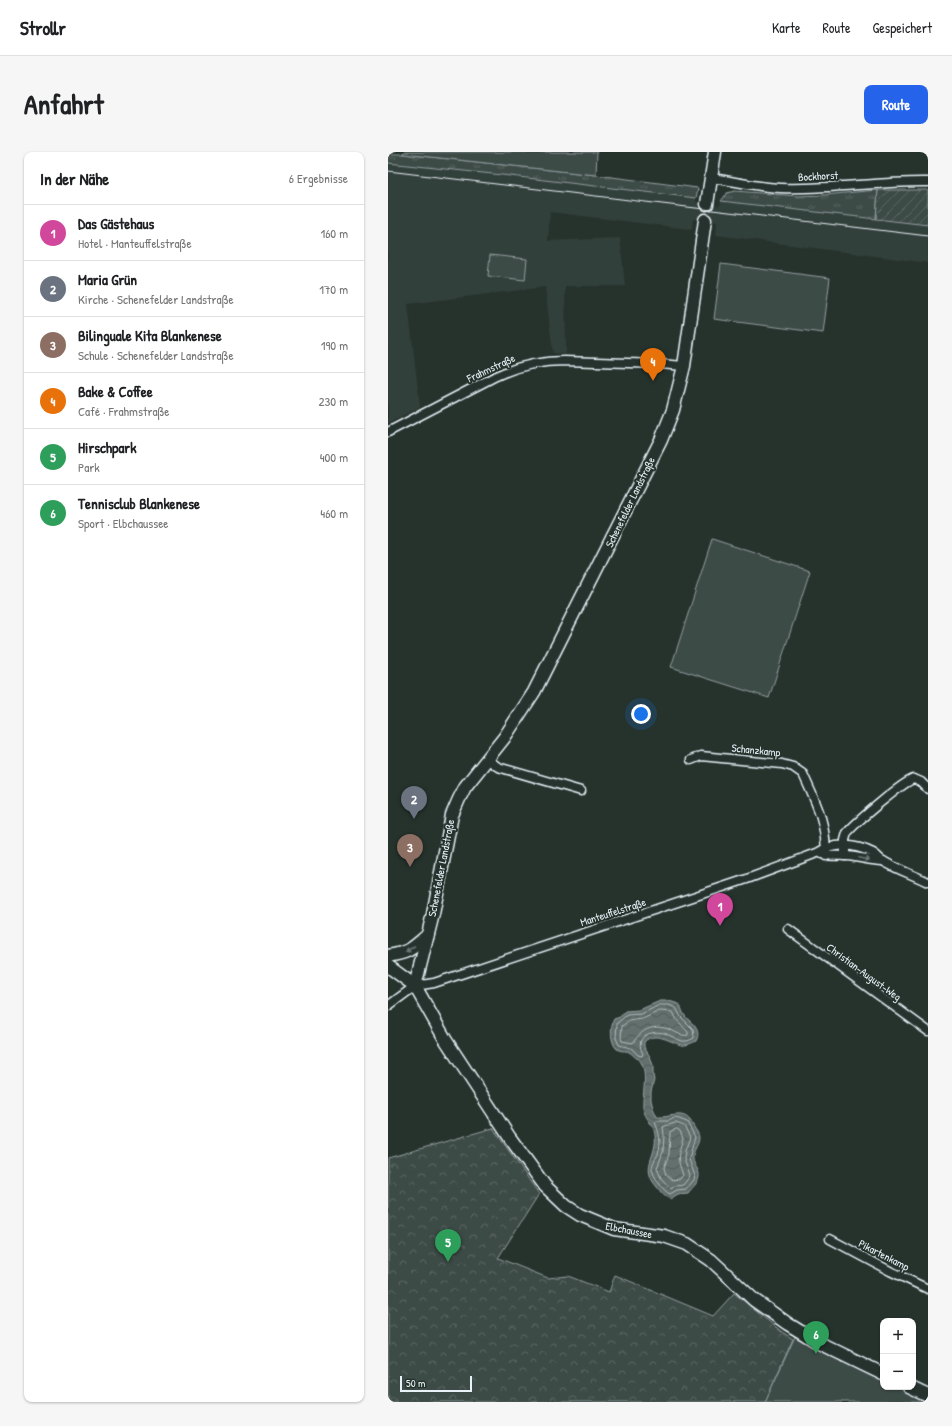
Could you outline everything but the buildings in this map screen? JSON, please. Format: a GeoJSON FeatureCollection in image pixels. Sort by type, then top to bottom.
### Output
{"type":"FeatureCollection","features":[{"type":"Feature","properties":{"kind":"main road"},"geometry":{"type":"LineString","coordinates":[[707,204],[715,152]]}},
{"type":"Feature","properties":{"kind":"main road","name":"Schenefelder Landstraße"},"geometry":{"type":"LineString","coordinates":[[415,986],[416,976],[428,935],[452,815],[465,787],[504,738],[534,692],[661,440],[673,410],[684,366],[705,220]]}},
{"type":"Feature","properties":{"kind":"main road"},"geometry":{"type":"LineString","coordinates":[[388,956],[405,953],[428,935]]}},
{"type":"Feature","properties":{"kind":"main road","name":"Elbchaussee"},"geometry":{"type":"LineString","coordinates":[[388,966],[415,986],[445,1039],[519,1151],[545,1186],[566,1206],[580,1215],[614,1229],[664,1236],[687,1244],[712,1260],[754,1300],[788,1324],[819,1343],[880,1373]]}},
{"type":"Feature","properties":{"kind":"main road"},"geometry":{"type":"LineString","coordinates":[[915,1390],[928,1396]]}},
{"type":"Feature","properties":{"kind":"street","name":"Bockhorst"},"geometry":{"type":"LineString","coordinates":[[711,178],[779,188],[819,188],[882,183],[928,182]]}},
{"type":"Feature","properties":{"kind":"street","name":"Frahmstraße"},"geometry":{"type":"LineString","coordinates":[[388,432],[494,376],[527,364],[564,361],[684,366]]}},
{"type":"Feature","properties":{"kind":"street","name":"Schanzkamp"},"geometry":{"type":"LineString","coordinates":[[690,760],[701,756],[782,764],[798,770],[803,774],[820,812],[825,831],[826,851]]}},
{"type":"Feature","properties":{"kind":"street"},"geometry":{"type":"LineString","coordinates":[[487,759],[498,767],[581,791]]}},
{"type":"Feature","properties":{"kind":"street"},"geometry":{"type":"LineString","coordinates":[[845,856],[846,836],[849,830],[905,783],[914,779],[921,782],[928,789]]}},
{"type":"Feature","properties":{"kind":"street","name":"Manteuffelstraße"},"geometry":{"type":"LineString","coordinates":[[415,986],[431,984],[748,879],[817,853],[845,846],[865,850],[875,854],[883,861],[928,882]]}},
{"type":"Feature","properties":{"kind":"street","name":"Manteuffelstraße"},"geometry":{"type":"LineString","coordinates":[[826,851],[872,861],[883,861]]}},
{"type":"Feature","properties":{"kind":"street","name":"Christian-August-Weg"},"geometry":{"type":"LineString","coordinates":[[788,929],[928,1032]]}},
{"type":"Feature","properties":{"kind":"street"},"geometry":{"type":"LineString","coordinates":[[391,1004],[415,986]]}},
{"type":"Feature","properties":{"kind":"street","name":"Pikartenkamp"},"geometry":{"type":"LineString","coordinates":[[830,1239],[890,1271],[928,1289]]}},
{"type":"Feature","properties":{"kind":"shaded area"},"geometry":{"type":"Polygon","coordinates":[[[388,163],[696,198],[696,202],[720,206],[721,201],[928,225],[928,263],[716,235],[717,222],[693,219],[692,228],[689,229],[550,212],[548,241],[620,238],[625,286],[565,286],[566,354],[553,353],[545,287],[408,304],[420,407],[388,423],[388,163]]]}},
{"type":"Feature","properties":{"kind":"green space"},"geometry":{"type":"Polygon","coordinates":[[[403,152],[597,152],[596,175],[403,154],[403,152]]]}},
{"type":"Feature","properties":{"kind":"green space"},"geometry":{"type":"Polygon","coordinates":[[[388,154],[403,154],[596,175],[698,188],[696,198],[388,163],[388,154]]]}},
{"type":"Feature","properties":{"kind":"green space"},"geometry":{"type":"Polygon","coordinates":[[[878,190],[876,219],[721,201],[727,193],[735,191],[798,196],[878,190]]]}},
{"type":"Feature","properties":{"kind":"green space"},"geometry":{"type":"Polygon","coordinates":[[[878,190],[928,190],[928,225],[876,219],[878,190]]]}},
{"type":"Feature","properties":{"kind":"green space"},"geometry":{"type":"Polygon","coordinates":[[[490,255],[527,259],[525,280],[488,276],[490,255]]]}},
{"type":"Feature","properties":{"kind":"green space"},"geometry":{"type":"Polygon","coordinates":[[[721,264],[830,278],[823,333],[714,319],[721,264]]]}},
{"type":"Feature","properties":{"kind":"green space"},"geometry":{"type":"Polygon","coordinates":[[[712,539],[810,571],[769,698],[671,667],[712,539]]]}},
{"type":"Feature","properties":{"kind":"green space"},"geometry":{"type":"Polygon","coordinates":[[[493,1128],[539,1194],[498,1258],[548,1278],[568,1276],[609,1292],[615,1275],[713,1316],[734,1293],[782,1332],[793,1339],[765,1402],[388,1402],[388,1158],[493,1128]]]}},
{"type":"Feature","properties":{"kind":"green space"},"geometry":{"type":"Polygon","coordinates":[[[798,1330],[880,1371],[880,1390],[916,1390],[928,1396],[928,1402],[765,1402],[798,1330]]]}},
{"type":"Feature","properties":{"kind":"water"},"geometry":{"type":"Polygon","coordinates":[[[660,1001],[669,1001],[679,1004],[684,1014],[698,1033],[696,1041],[685,1045],[657,1037],[653,1037],[644,1042],[644,1047],[653,1065],[654,1080],[651,1100],[657,1117],[683,1115],[687,1117],[699,1136],[699,1141],[693,1156],[699,1174],[698,1180],[688,1193],[678,1194],[670,1199],[661,1192],[652,1180],[650,1173],[649,1167],[654,1149],[655,1135],[643,1107],[644,1070],[642,1064],[639,1059],[628,1051],[617,1049],[613,1043],[611,1034],[614,1019],[620,1017],[625,1011],[639,1010],[660,1001]]]}},
{"type":"Feature","properties":{"kind":"tram line"},"geometry":{"type":"LineString","coordinates":[[388,171],[928,236]]}},
{"type":"Feature","properties":{"kind":"place","name":"Bake & Coffee"},"geometry":{"type":"Point","coordinates":[653,381]}},
{"type":"Feature","properties":{"kind":"place","name":"Maria Grün"},"geometry":{"type":"Point","coordinates":[414,819]}},
{"type":"Feature","properties":{"kind":"place","name":"Bilinguale Kita Blankenese"},"geometry":{"type":"Point","coordinates":[410,867]}},
{"type":"Feature","properties":{"kind":"place","name":"Das Gästehaus"},"geometry":{"type":"Point","coordinates":[720,926]}},
{"type":"Feature","properties":{"kind":"place","name":"Hirschpark"},"geometry":{"type":"Point","coordinates":[448,1262]}},
{"type":"Feature","properties":{"kind":"place","name":"Tennisclub Blankenese"},"geometry":{"type":"Point","coordinates":[816,1354]}}]}
